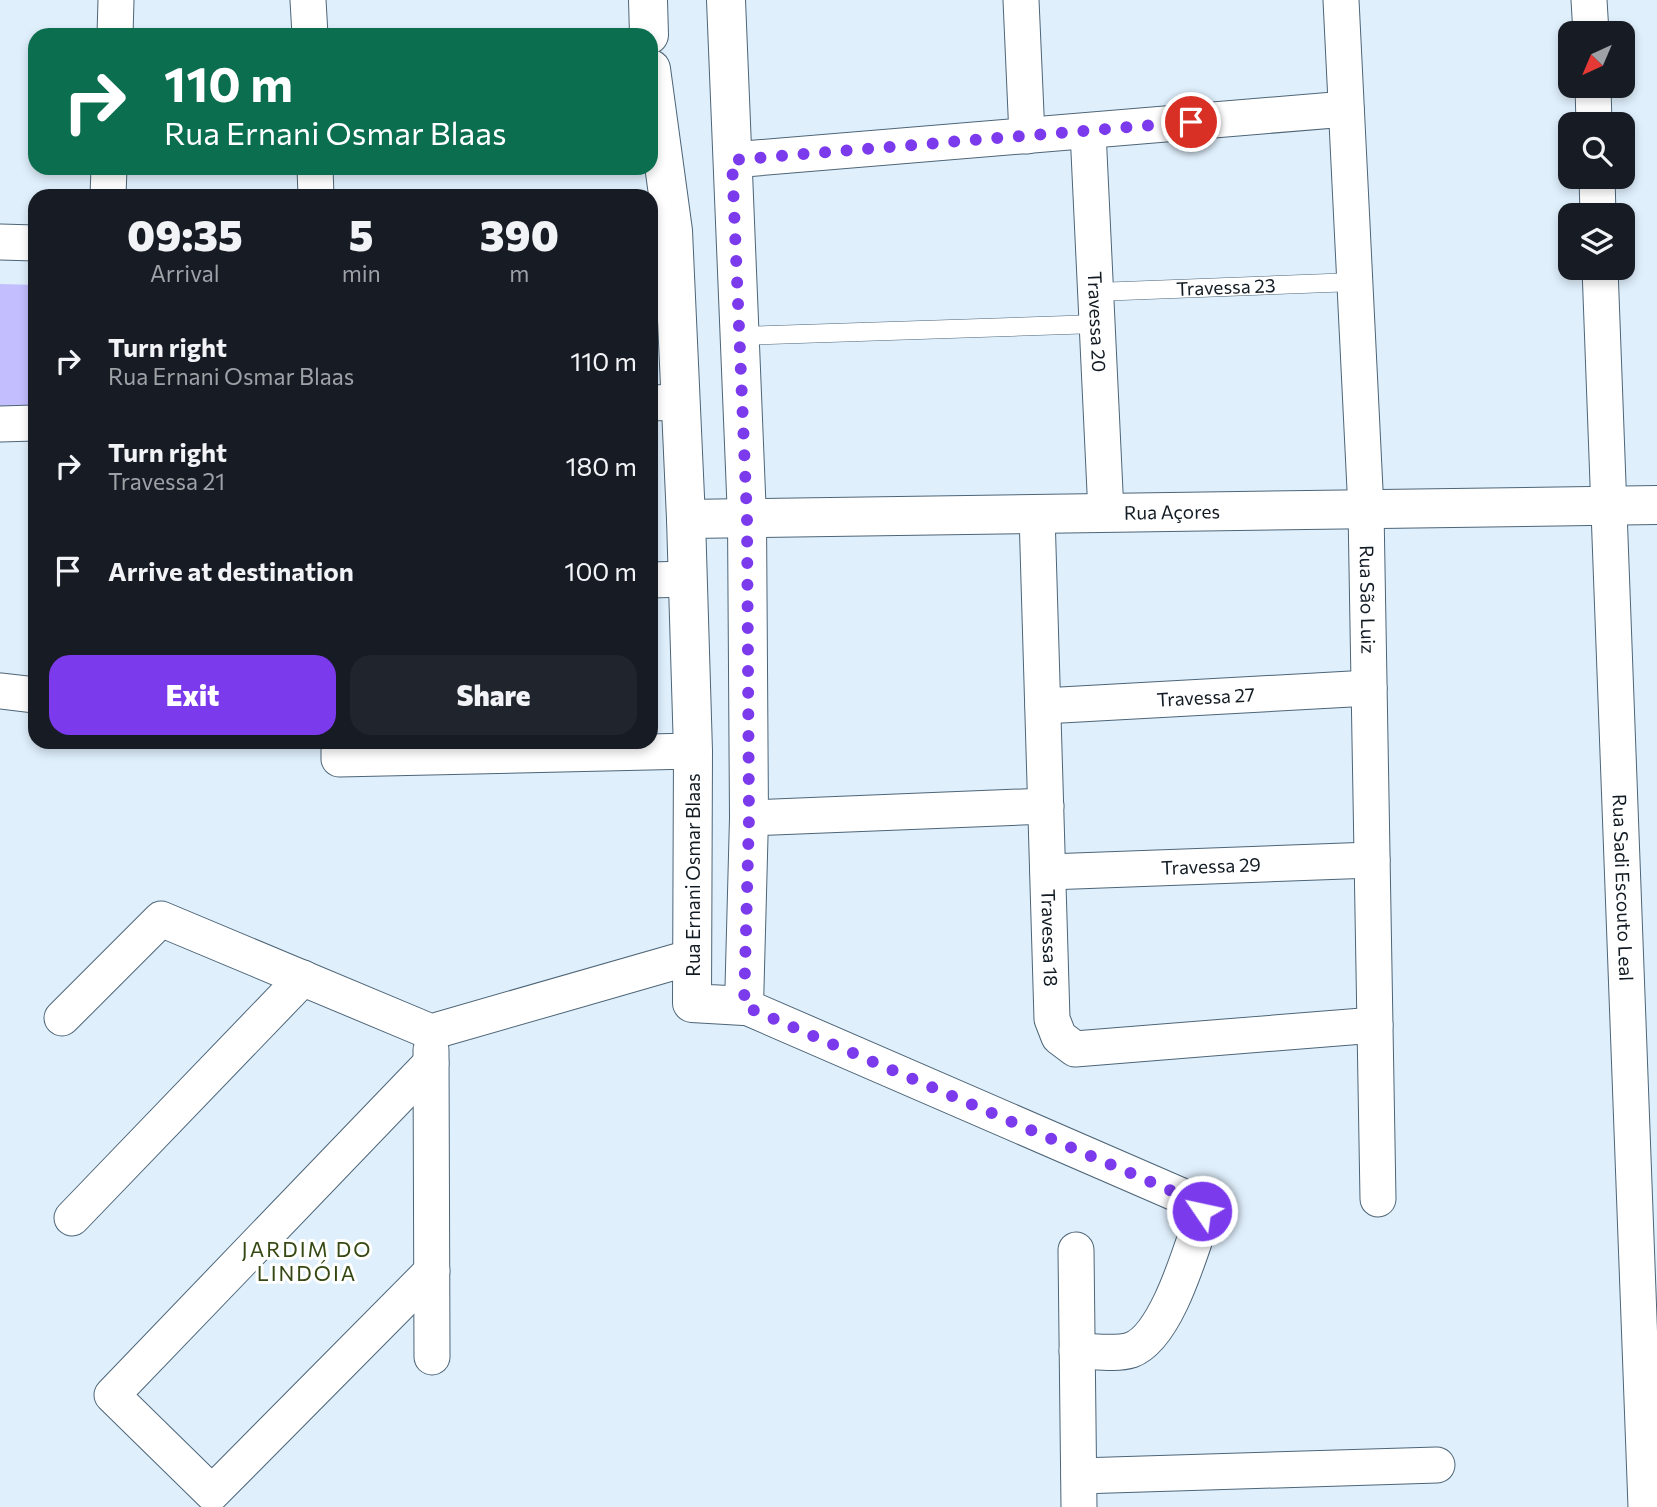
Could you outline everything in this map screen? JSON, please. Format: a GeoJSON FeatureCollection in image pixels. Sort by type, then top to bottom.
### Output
{"type":"FeatureCollection","features":[{"type":"Feature","properties":{"kind":"street"},"geometry":{"type":"LineString","coordinates":[[115,28],[116,0]]}},
{"type":"Feature","properties":{"kind":"street"},"geometry":{"type":"LineString","coordinates":[[308,0],[310,28]]}},
{"type":"Feature","properties":{"kind":"street"},"geometry":{"type":"LineString","coordinates":[[648,0],[649,28]]}},
{"type":"Feature","properties":{"kind":"street"},"geometry":{"type":"LineString","coordinates":[[726,0],[747,518],[749,818],[744,1006],[1198,1203],[1203,1215],[1189,1255],[1150,1338],[1129,1351],[1077,1350]]}},
{"type":"Feature","properties":{"kind":"street"},"geometry":{"type":"LineString","coordinates":[[1021,0],[1027,136]]}},
{"type":"Feature","properties":{"kind":"street","name":"Rua São Luiz"},"geometry":{"type":"LineString","coordinates":[[1341,0],[1366,510],[1378,1199]]}},
{"type":"Feature","properties":{"kind":"street"},"geometry":{"type":"LineString","coordinates":[[1590,0],[1591,21]]}},
{"type":"Feature","properties":{"kind":"street"},"geometry":{"type":"LineString","coordinates":[[732,160],[1346,110]]}},
{"type":"Feature","properties":{"kind":"street","name":"Travessa 20"},"geometry":{"type":"LineString","coordinates":[[1088,131],[1106,513]]}},
{"type":"Feature","properties":{"kind":"street","name":"Rua Ernani Osmar Blaas"},"geometry":{"type":"LineString","coordinates":[[658,173],[666,403],[686,519],[670,580],[694,751],[692,1003],[744,1006]]}},
{"type":"Feature","properties":{"kind":"street"},"geometry":{"type":"LineString","coordinates":[[0,242],[28,243]]}},
{"type":"Feature","properties":{"kind":"street","name":"Rua Sadi Escouto Leal"},"geometry":{"type":"LineString","coordinates":[[1601,280],[1649,1409],[1646,1507]]}},
{"type":"Feature","properties":{"kind":"street"},"geometry":{"type":"LineString","coordinates":[[0,424],[28,423]]}},
{"type":"Feature","properties":{"kind":"street","name":"Rua Açores"},"geometry":{"type":"LineString","coordinates":[[686,519],[1657,505]]}},
{"type":"Feature","properties":{"kind":"street","name":"Travessa 18"},"geometry":{"type":"LineString","coordinates":[[1037,514],[1052,1019],[1059,1037],[1075,1049],[1375,1025]]}},
{"type":"Feature","properties":{"kind":"street","name":"Travessa 27"},"geometry":{"type":"LineString","coordinates":[[1043,706],[1369,688]]}},
{"type":"Feature","properties":{"kind":"street"},"geometry":{"type":"LineString","coordinates":[[0,691],[28,694]]}},
{"type":"Feature","properties":{"kind":"street"},"geometry":{"type":"LineString","coordinates":[[339,749],[339,759],[694,751]]}},
{"type":"Feature","properties":{"kind":"street"},"geometry":{"type":"LineString","coordinates":[[749,818],[1046,807]]}},
{"type":"Feature","properties":{"kind":"street","name":"Travessa 29"},"geometry":{"type":"LineString","coordinates":[[1048,872],[1372,860]]}},
{"type":"Feature","properties":{"kind":"street"},"geometry":{"type":"LineString","coordinates":[[61,1018],[161,919],[303,978],[431,1048]]}},
{"type":"Feature","properties":{"kind":"street"},"geometry":{"type":"LineString","coordinates":[[432,1271],[212,1493],[112,1395],[431,1048],[692,957]]}},
{"type":"Feature","properties":{"kind":"street"},"geometry":{"type":"LineString","coordinates":[[72,1218],[303,978]]}},
{"type":"Feature","properties":{"kind":"street"},"geometry":{"type":"LineString","coordinates":[[431,1048],[432,1357]]}},
{"type":"Feature","properties":{"kind":"street"},"geometry":{"type":"LineString","coordinates":[[1076,1250],[1079,1491],[1437,1465]]}},
{"type":"Feature","properties":{"kind":"lane","name":"Travessa 23"},"geometry":{"type":"LineString","coordinates":[[739,336],[1096,308],[1355,282]]}},
{"type":"Feature","properties":{"kind":"shaded area"},"geometry":{"type":"Polygon","coordinates":[[[0,284],[28,285],[28,415],[0,416],[0,284]]]}},
{"type":"Feature","properties":{"kind":"district","name":"JARDIM DO LINDÓIA"},"geometry":{"type":"Point","coordinates":[307,1262]}},
{"type":"Feature","properties":{"kind":"route"},"geometry":{"type":"LineString","coordinates":[[1191,122],[732,160],[747,518],[749,818],[744,1006],[1195,1201],[1202,1211]]}}]}
